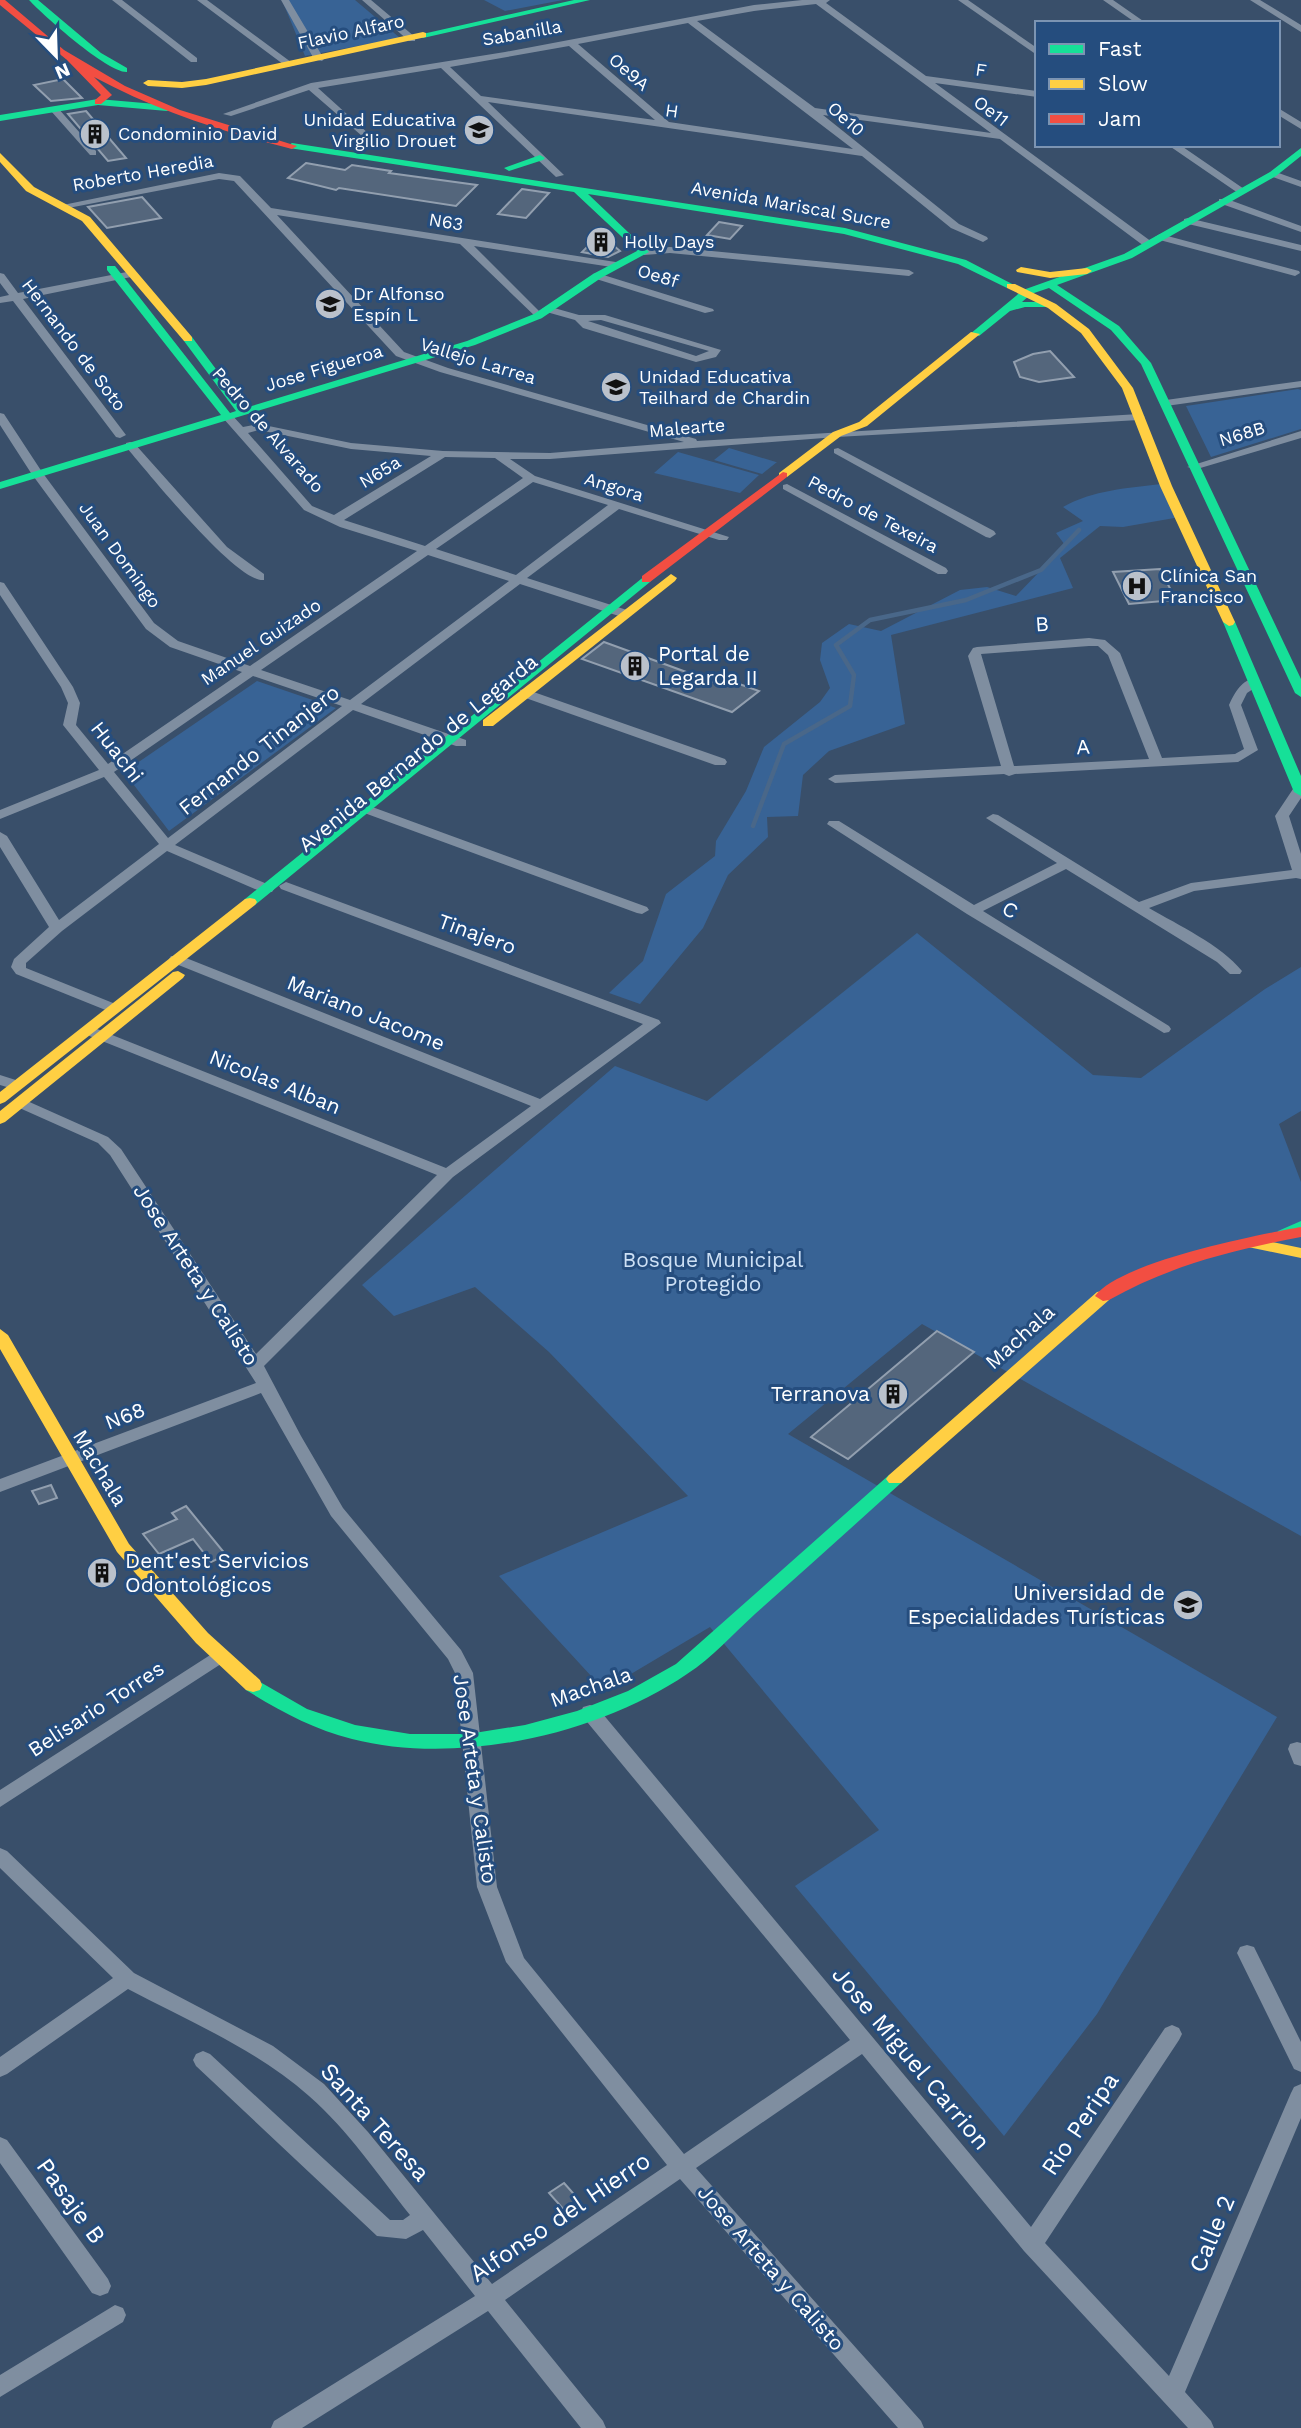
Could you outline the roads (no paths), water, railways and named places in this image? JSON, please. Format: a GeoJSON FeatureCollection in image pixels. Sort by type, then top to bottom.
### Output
{"type":"FeatureCollection","features":[{"type":"Feature","properties":{"kind":"main road","name":"Avenida Mariscal Sucre"},"geometry":{"type":"LineString","coordinates":[[33,0],[98,55],[148,83],[228,114],[303,134],[559,175],[630,192]]}},
{"type":"Feature","properties":{"kind":"main road","name":"Flavio Alfaro"},"geometry":{"type":"LineString","coordinates":[[148,83],[178,85],[206,82],[412,39],[520,12],[586,0]]}},
{"type":"Feature","properties":{"kind":"main road","name":"Avenida Mariscal Sucre"},"geometry":{"type":"LineString","coordinates":[[0,1],[69,57],[131,93],[244,134],[296,147],[576,189],[630,192],[896,227]]}},
{"type":"Feature","properties":{"kind":"main road"},"geometry":{"type":"LineString","coordinates":[[69,57],[107,95],[98,102]]}},
{"type":"Feature","properties":{"kind":"main road"},"geometry":{"type":"LineString","coordinates":[[188,100],[187,90],[206,82]]}},
{"type":"Feature","properties":{"kind":"main road"},"geometry":{"type":"LineString","coordinates":[[0,118],[98,102],[167,108]]}},
{"type":"Feature","properties":{"kind":"main road","name":"Avenida Bernardo de Legarda"},"geometry":{"type":"LineString","coordinates":[[454,741],[525,693],[838,450],[861,428],[1027,292],[1128,256],[1273,174],[1301,151]]}},
{"type":"Feature","properties":{"kind":"main road"},"geometry":{"type":"LineString","coordinates":[[0,156],[24,185],[68,209]]}},
{"type":"Feature","properties":{"kind":"main road"},"geometry":{"type":"LineString","coordinates":[[509,168],[540,158]]}},
{"type":"Feature","properties":{"kind":"main road"},"geometry":{"type":"LineString","coordinates":[[576,189],[644,252]]}},
{"type":"Feature","properties":{"kind":"main road","name":"Avenida Mariscal Sucre"},"geometry":{"type":"LineString","coordinates":[[678,199],[845,231],[962,262],[1052,306],[1091,338],[1119,375],[1139,416],[1166,486],[1255,682],[1300,791]]}},
{"type":"Feature","properties":{"kind":"main road","name":"Pedro de Alvarado"},"geometry":{"type":"LineString","coordinates":[[68,209],[73,221],[126,275],[235,414]]}},
{"type":"Feature","properties":{"kind":"main road"},"geometry":{"type":"LineString","coordinates":[[945,239],[985,247]]}},
{"type":"Feature","properties":{"kind":"main road","name":"Jose Figueroa"},"geometry":{"type":"LineString","coordinates":[[0,486],[125,440],[235,414],[415,361],[542,313],[597,276],[644,252]]}},
{"type":"Feature","properties":{"kind":"main road"},"geometry":{"type":"LineString","coordinates":[[1004,262],[1085,307],[1115,328],[1138,350],[1166,403],[1193,467],[1301,693]]}},
{"type":"Feature","properties":{"kind":"main road"},"geometry":{"type":"LineString","coordinates":[[1021,270],[1050,275],[1087,271]]}},
{"type":"Feature","properties":{"kind":"main road"},"geometry":{"type":"LineString","coordinates":[[1085,307],[1072,287],[1087,271]]}},
{"type":"Feature","properties":{"kind":"main road"},"geometry":{"type":"LineString","coordinates":[[1004,309],[1025,304],[1052,306]]}},
{"type":"Feature","properties":{"kind":"main road","name":"Avenida Bernardo de Legarda"},"geometry":{"type":"LineString","coordinates":[[0,1099],[113,1008],[183,962],[286,886],[608,608],[837,433],[861,428]]}},
{"type":"Feature","properties":{"kind":"main road","name":"Avenida Bernardo de Legarda"},"geometry":{"type":"LineString","coordinates":[[0,1119],[104,1037],[267,888],[372,811]]}},
{"type":"Feature","properties":{"kind":"main road"},"geometry":{"type":"LineString","coordinates":[[1295,1235],[1301,1226]]}},
{"type":"Feature","properties":{"kind":"main road","name":"Machala"},"geometry":{"type":"LineString","coordinates":[[1233,1245],[1295,1235]]}},
{"type":"Feature","properties":{"kind":"main road","name":"Machala"},"geometry":{"type":"LineString","coordinates":[[2,1341],[70,1461],[127,1553],[218,1657],[289,1709],[327,1723],[362,1733],[412,1739],[471,1739],[504,1736],[590,1712],[662,1683],[682,1669],[1091,1302],[1124,1283],[1167,1264],[1233,1245],[1295,1235]]}},
{"type":"Feature","properties":{"kind":"main road"},"geometry":{"type":"LineString","coordinates":[[1254,1242],[1301,1253]]}},
{"type":"Feature","properties":{"kind":"street"},"geometry":{"type":"LineString","coordinates":[[116,0],[194,60]]}},
{"type":"Feature","properties":{"kind":"street"},"geometry":{"type":"LineString","coordinates":[[201,0],[290,65]]}},
{"type":"Feature","properties":{"kind":"street"},"geometry":{"type":"LineString","coordinates":[[285,0],[319,59]]}},
{"type":"Feature","properties":{"kind":"street"},"geometry":{"type":"LineString","coordinates":[[366,0],[412,39]]}},
{"type":"Feature","properties":{"kind":"street"},"geometry":{"type":"LineString","coordinates":[[740,0],[754,8]]}},
{"type":"Feature","properties":{"kind":"street","name":"Sabanilla"},"geometry":{"type":"LineString","coordinates":[[228,114],[312,86],[754,8],[826,0]]}},
{"type":"Feature","properties":{"kind":"street"},"geometry":{"type":"LineString","coordinates":[[962,0],[1035,50]]}},
{"type":"Feature","properties":{"kind":"street"},"geometry":{"type":"LineString","coordinates":[[1107,0],[1139,21]]}},
{"type":"Feature","properties":{"kind":"street"},"geometry":{"type":"LineString","coordinates":[[1254,0],[1301,29]]}},
{"type":"Feature","properties":{"kind":"street","name":"Oe11"},"geometry":{"type":"LineString","coordinates":[[818,1],[1001,138],[1154,241]]}},
{"type":"Feature","properties":{"kind":"street","name":"Oe10"},"geometry":{"type":"LineString","coordinates":[[691,21],[812,110],[862,153],[985,247]]}},
{"type":"Feature","properties":{"kind":"street","name":"Oe9A"},"geometry":{"type":"LineString","coordinates":[[570,42],[667,126]]}},
{"type":"Feature","properties":{"kind":"street"},"geometry":{"type":"LineString","coordinates":[[442,64],[559,175]]}},
{"type":"Feature","properties":{"kind":"street","name":"F"},"geometry":{"type":"LineString","coordinates":[[920,78],[1035,94]]}},
{"type":"Feature","properties":{"kind":"street"},"geometry":{"type":"LineString","coordinates":[[312,86],[377,146]]}},
{"type":"Feature","properties":{"kind":"street","name":"H"},"geometry":{"type":"LineString","coordinates":[[478,99],[862,153]]}},
{"type":"Feature","properties":{"kind":"street"},"geometry":{"type":"LineString","coordinates":[[54,108],[93,153]]}},
{"type":"Feature","properties":{"kind":"street"},"geometry":{"type":"LineString","coordinates":[[812,110],[1001,138]]}},
{"type":"Feature","properties":{"kind":"street"},"geometry":{"type":"LineString","coordinates":[[1280,112],[1301,126]]}},
{"type":"Feature","properties":{"kind":"street"},"geometry":{"type":"LineString","coordinates":[[1176,147],[1242,191]]}},
{"type":"Feature","properties":{"kind":"street"},"geometry":{"type":"LineString","coordinates":[[1273,174],[1301,184]]}},
{"type":"Feature","properties":{"kind":"street","name":"Roberto Heredia"},"geometry":{"type":"LineString","coordinates":[[68,209],[230,176]]}},
{"type":"Feature","properties":{"kind":"street","name":"Vallejo Larrea"},"geometry":{"type":"LineString","coordinates":[[230,176],[237,178],[269,211],[400,354],[415,361],[704,444]]}},
{"type":"Feature","properties":{"kind":"street"},"geometry":{"type":"LineString","coordinates":[[1223,201],[1301,229]]}},
{"type":"Feature","properties":{"kind":"street","name":"N63"},"geometry":{"type":"LineString","coordinates":[[269,211],[618,265]]}},
{"type":"Feature","properties":{"kind":"street"},"geometry":{"type":"LineString","coordinates":[[1188,221],[1301,248]]}},
{"type":"Feature","properties":{"kind":"street"},"geometry":{"type":"LineString","coordinates":[[1154,241],[1295,273]]}},
{"type":"Feature","properties":{"kind":"street"},"geometry":{"type":"LineString","coordinates":[[465,243],[542,313],[579,318],[601,317],[716,350],[712,355],[696,359],[587,326],[579,318]]}},
{"type":"Feature","properties":{"kind":"street","name":"Jose Figueroa"},"geometry":{"type":"LineString","coordinates":[[644,252],[670,250],[909,273]]}},
{"type":"Feature","properties":{"kind":"street"},"geometry":{"type":"LineString","coordinates":[[0,300],[126,275]]}},
{"type":"Feature","properties":{"kind":"street","name":"Hernando de Soto"},"geometry":{"type":"LineString","coordinates":[[0,276],[125,440],[223,550],[260,577]]}},
{"type":"Feature","properties":{"kind":"street","name":"Oe8f"},"geometry":{"type":"LineString","coordinates":[[597,276],[709,311]]}},
{"type":"Feature","properties":{"kind":"street"},"geometry":{"type":"LineString","coordinates":[[1166,403],[1301,384]]}},
{"type":"Feature","properties":{"kind":"street","name":"Pedro de Alvarado"},"geometry":{"type":"LineString","coordinates":[[235,414],[259,427]]}},
{"type":"Feature","properties":{"kind":"street","name":"Pedro de Alvarado"},"geometry":{"type":"LineString","coordinates":[[235,414],[240,432],[308,508],[335,520],[626,614]]}},
{"type":"Feature","properties":{"kind":"street","name":"Juan Domingo"},"geometry":{"type":"LineString","coordinates":[[0,416],[4,428],[150,626],[174,644],[454,741]]}},
{"type":"Feature","properties":{"kind":"street"},"geometry":{"type":"LineString","coordinates":[[861,428],[1139,416]]}},
{"type":"Feature","properties":{"kind":"street","name":"Malearte"},"geometry":{"type":"LineString","coordinates":[[240,432],[259,427],[351,446],[500,457],[550,456],[837,433]]}},
{"type":"Feature","properties":{"kind":"street","name":"N68B"},"geometry":{"type":"LineString","coordinates":[[1193,467],[1301,434]]}},
{"type":"Feature","properties":{"kind":"street"},"geometry":{"type":"LineString","coordinates":[[838,450],[990,534]]}},
{"type":"Feature","properties":{"kind":"street","name":"N65a"},"geometry":{"type":"LineString","coordinates":[[335,520],[443,454]]}},
{"type":"Feature","properties":{"kind":"street","name":"Angora"},"geometry":{"type":"LineString","coordinates":[[500,457],[531,478],[723,537]]}},
{"type":"Feature","properties":{"kind":"street","name":"Manuel Guizado"},"geometry":{"type":"LineString","coordinates":[[0,815],[105,772],[531,478]]}},
{"type":"Feature","properties":{"kind":"street","name":"Pedro de Texeira"},"geometry":{"type":"LineString","coordinates":[[787,487],[942,571]]}},
{"type":"Feature","properties":{"kind":"street","name":"Fernando Tinanjero"},"geometry":{"type":"LineString","coordinates":[[113,1008],[18,967],[57,928],[168,847],[615,506]]}},
{"type":"Feature","properties":{"kind":"street","name":"Huachi"},"geometry":{"type":"LineString","coordinates":[[0,586],[67,687],[74,703],[69,725],[168,847],[267,888]]}},
{"type":"Feature","properties":{"kind":"street","name":"B"},"geometry":{"type":"LineString","coordinates":[[1009,772],[974,656],[977,651],[1089,642],[1101,643],[1114,653],[1158,764]]}},
{"type":"Feature","properties":{"kind":"street","name":"A"},"geometry":{"type":"LineString","coordinates":[[835,779],[1226,760],[1247,754],[1251,750],[1235,705],[1242,691],[1255,682]]}},
{"type":"Feature","properties":{"kind":"street"},"geometry":{"type":"LineString","coordinates":[[525,693],[720,762]]}},
{"type":"Feature","properties":{"kind":"street"},"geometry":{"type":"LineString","coordinates":[[1138,907],[1191,887],[1301,874],[1283,816],[1300,791]]}},
{"type":"Feature","properties":{"kind":"street"},"geometry":{"type":"LineString","coordinates":[[372,811],[642,910]]}},
{"type":"Feature","properties":{"kind":"street"},"geometry":{"type":"LineString","coordinates":[[993,818],[1222,959],[1235,971]]}},
{"type":"Feature","properties":{"kind":"street","name":"C"},"geometry":{"type":"LineString","coordinates":[[834,824],[1164,1029]]}},
{"type":"Feature","properties":{"kind":"street"},"geometry":{"type":"LineString","coordinates":[[0,836],[57,928]]}},
{"type":"Feature","properties":{"kind":"street"},"geometry":{"type":"LineString","coordinates":[[972,911],[1067,863]]}},
{"type":"Feature","properties":{"kind":"street","name":"Tinajero"},"geometry":{"type":"LineString","coordinates":[[286,886],[654,1023],[541,1105]]}},
{"type":"Feature","properties":{"kind":"street","name":"Mariano Jacome"},"geometry":{"type":"LineString","coordinates":[[183,962],[541,1105]]}},
{"type":"Feature","properties":{"kind":"street","name":"Nicolas Alban"},"geometry":{"type":"LineString","coordinates":[[86,1030],[448,1174]]}},
{"type":"Feature","properties":{"kind":"street"},"geometry":{"type":"LineString","coordinates":[[0,1080],[17,1085]]}},
{"type":"Feature","properties":{"kind":"street","name":"Jose Arteta y Calisto"},"geometry":{"type":"LineString","coordinates":[[20,1102],[103,1140],[117,1152],[255,1365],[337,1512],[455,1655],[464,1673],[487,1887],[516,1962],[681,2166],[913,2428]]}},
{"type":"Feature","properties":{"kind":"street"},"geometry":{"type":"LineString","coordinates":[[255,1365],[448,1174],[541,1105]]}},
{"type":"Feature","properties":{"kind":"street","name":"N68"},"geometry":{"type":"LineString","coordinates":[[0,1486],[266,1385]]}},
{"type":"Feature","properties":{"kind":"street","name":"Belisario Torres"},"geometry":{"type":"LineString","coordinates":[[0,1800],[218,1657]]}},
{"type":"Feature","properties":{"kind":"street","name":"Jose Miguel Carrion"},"geometry":{"type":"LineString","coordinates":[[590,1712],[1032,2244],[1203,2428]]}},
{"type":"Feature","properties":{"kind":"street","name":"Santa Teresa"},"geometry":{"type":"LineString","coordinates":[[0,1856],[127,1979],[266,2052],[317,2090],[425,2217],[595,2428]]}},
{"type":"Feature","properties":{"kind":"street"},"geometry":{"type":"LineString","coordinates":[[1247,1953],[1301,2063]]}},
{"type":"Feature","properties":{"kind":"street"},"geometry":{"type":"LineString","coordinates":[[0,2068],[127,1979]]}},
{"type":"Feature","properties":{"kind":"street","name":"Rio Peripa"},"geometry":{"type":"LineString","coordinates":[[1032,2244],[1172,2035]]}},
{"type":"Feature","properties":{"kind":"street","name":"Alfonso del Hierro"},"geometry":{"type":"LineString","coordinates":[[282,2428],[490,2298],[863,2042]]}},
{"type":"Feature","properties":{"kind":"street"},"geometry":{"type":"LineString","coordinates":[[203,2060],[385,2229],[406,2230],[425,2217]]}},
{"type":"Feature","properties":{"kind":"street","name":"Calle 2"},"geometry":{"type":"LineString","coordinates":[[1172,2396],[1301,2093]]}},
{"type":"Feature","properties":{"kind":"street","name":"Pasaje B"},"geometry":{"type":"LineString","coordinates":[[0,2146],[100,2286]]}},
{"type":"Feature","properties":{"kind":"street"},"geometry":{"type":"LineString","coordinates":[[0,2387],[115,2315]]}},
{"type":"Feature","properties":{"kind":"waterway"},"geometry":{"type":"LineString","coordinates":[[753,826],[784,744],[850,706],[854,675],[836,645],[870,620],[966,600],[1041,570],[1079,530]]}},
{"type":"Feature","properties":{"kind":"place","name":"Unidad Educativa Virgilio Drouet"},"geometry":{"type":"Point","coordinates":[479,130]}},
{"type":"Feature","properties":{"kind":"place","name":"Condominio David"},"geometry":{"type":"Point","coordinates":[95,134]}},
{"type":"Feature","properties":{"kind":"place","name":"Holly Days"},"geometry":{"type":"Point","coordinates":[601,242]}},
{"type":"Feature","properties":{"kind":"place","name":"Dr Alfonso Espín L"},"geometry":{"type":"Point","coordinates":[330,304]}},
{"type":"Feature","properties":{"kind":"place","name":"Unidad Educativa Teilhard de Chardin"},"geometry":{"type":"Point","coordinates":[616,387]}},
{"type":"Feature","properties":{"kind":"place","name":"Clínica San Francisco"},"geometry":{"type":"Point","coordinates":[1137,586]}},
{"type":"Feature","properties":{"kind":"place","name":"Portal de Legarda II"},"geometry":{"type":"Point","coordinates":[635,666]}},
{"type":"Feature","properties":{"kind":"place","name":"Terranova"},"geometry":{"type":"Point","coordinates":[893,1394]}},
{"type":"Feature","properties":{"kind":"place","name":"Dent'est Servicios Odontológicos"},"geometry":{"type":"Point","coordinates":[102,1573]}},
{"type":"Feature","properties":{"kind":"place","name":"Universidad de Especialidades Turísticas"},"geometry":{"type":"Point","coordinates":[1188,1605]}},
{"type":"Feature","properties":{"kind":"park label","name":"Bosque Municipal Protegido"},"geometry":{"type":"Point","coordinates":[713,1272]}}]}
